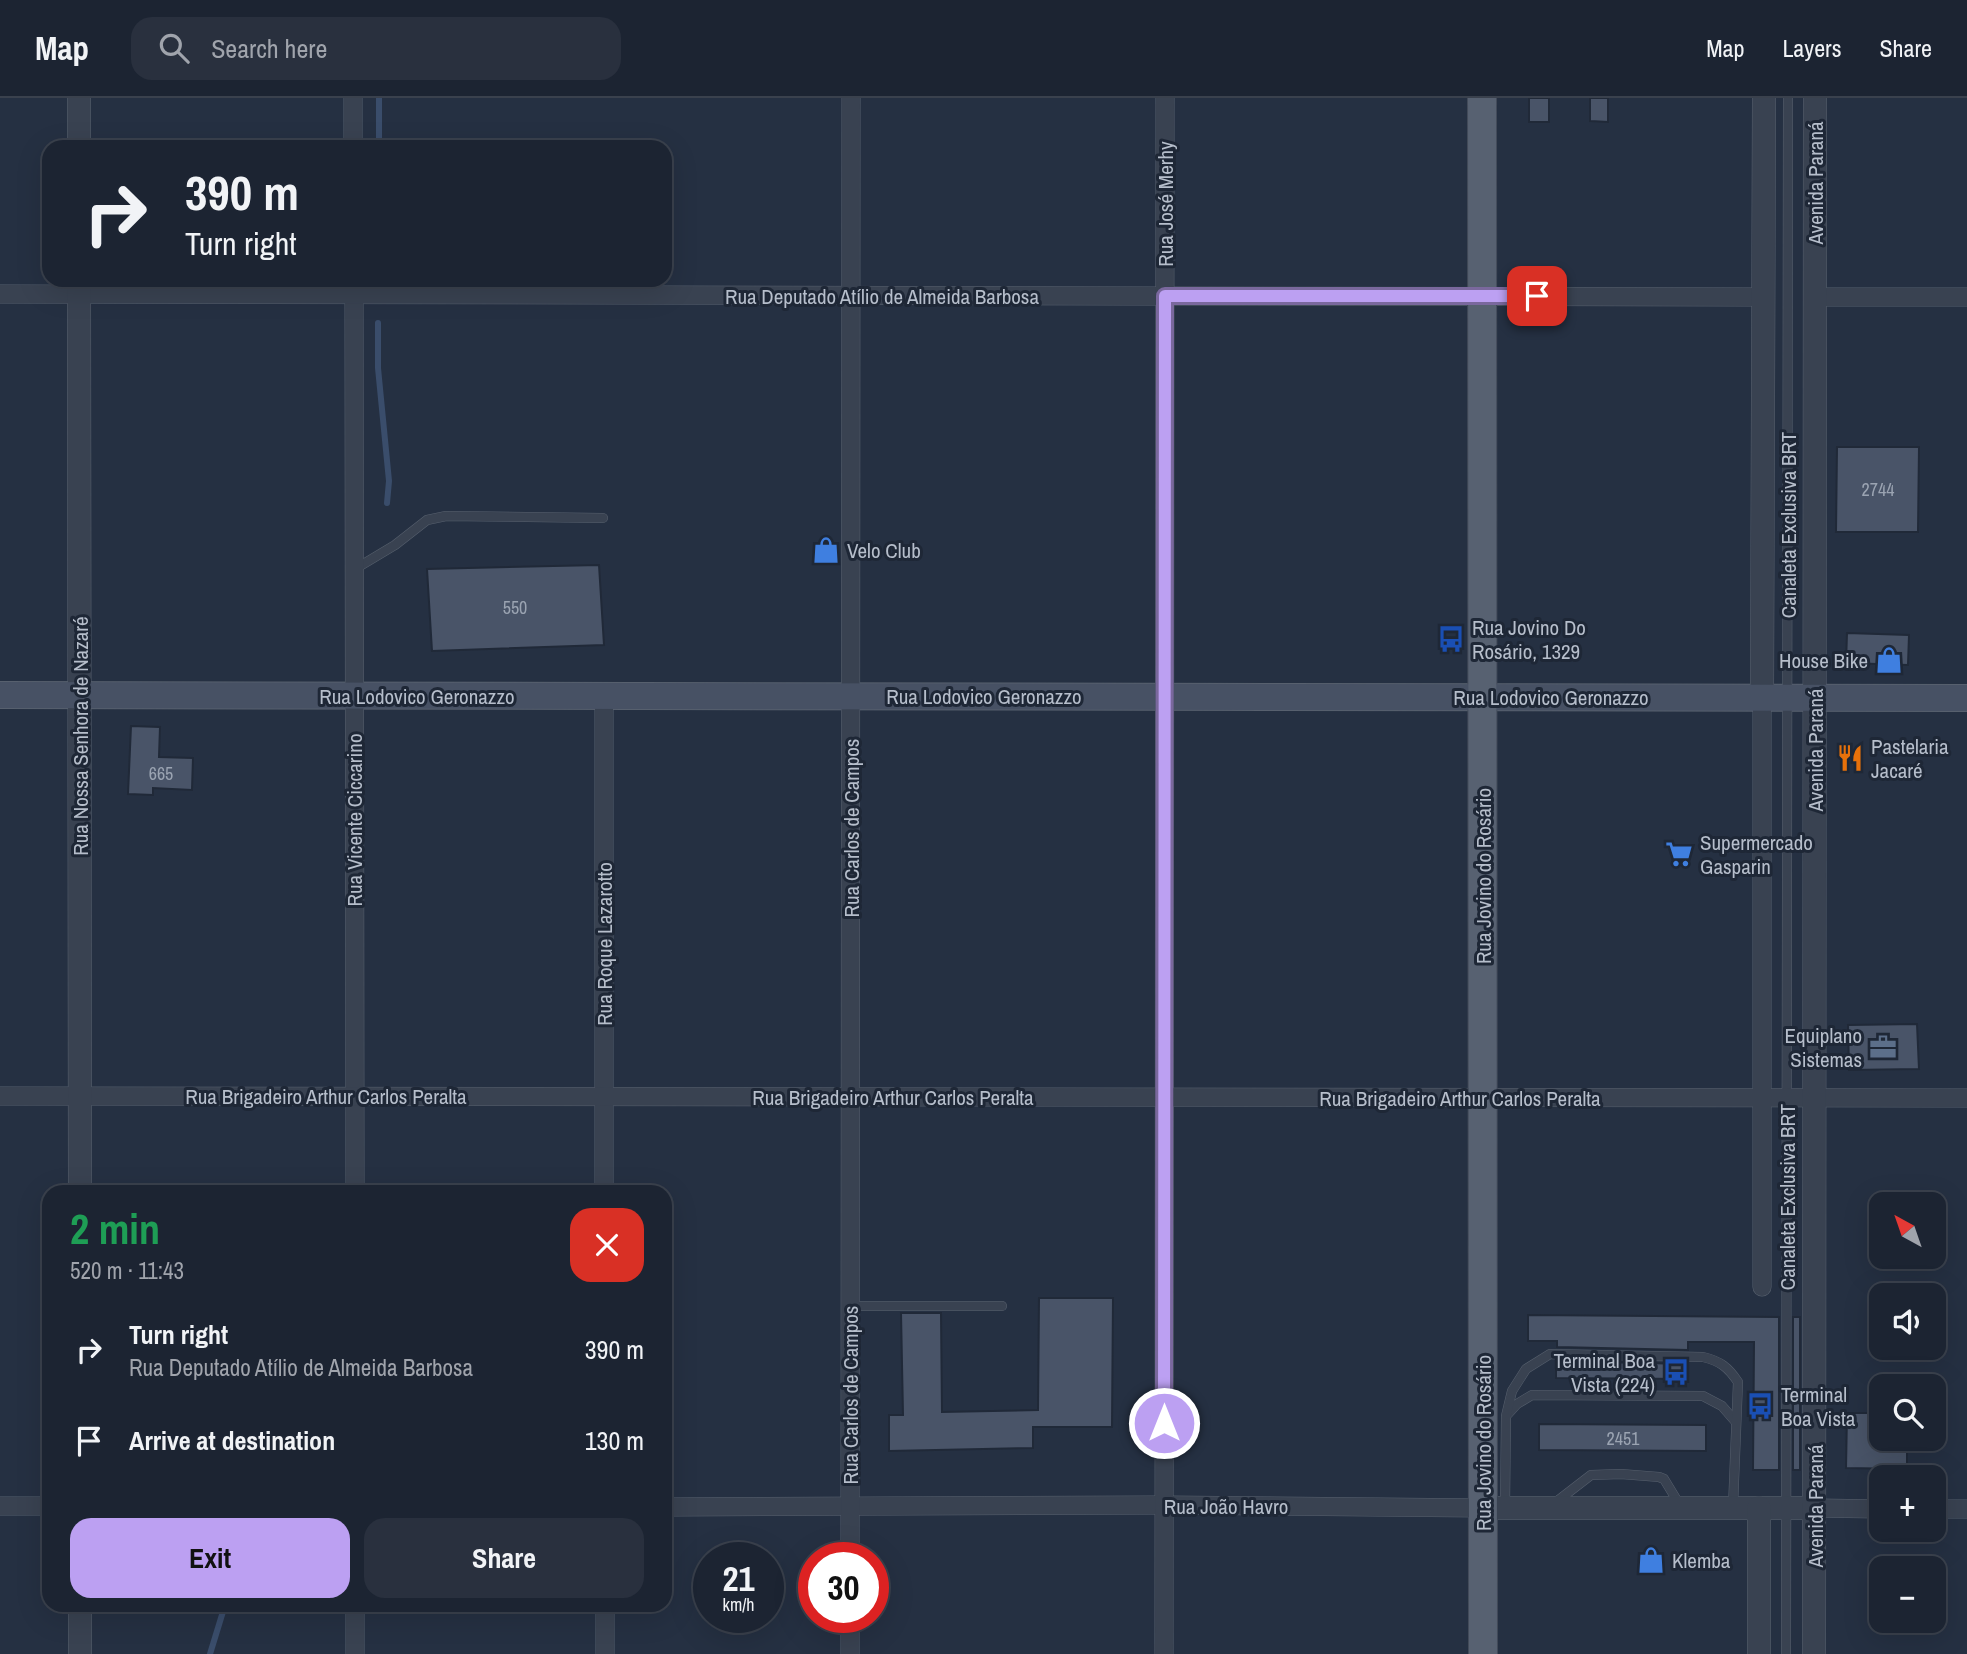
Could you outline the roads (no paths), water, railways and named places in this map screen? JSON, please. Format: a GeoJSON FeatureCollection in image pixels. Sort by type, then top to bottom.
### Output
{"type":"FeatureCollection","features":[{"type":"Feature","properties":{"kind":"main road","name":"Rua Jovino do Rosário"},"geometry":{"type":"LineString","coordinates":[[1482,98],[1483,1098],[1494,1508],[1483,1654]]}},
{"type":"Feature","properties":{"kind":"main road","name":"Rua Lodovico Geronazzo"},"geometry":{"type":"LineString","coordinates":[[0,695],[1967,698]]}},
{"type":"Feature","properties":{"kind":"street"},"geometry":{"type":"LineString","coordinates":[[79,98],[79,140]]}},
{"type":"Feature","properties":{"kind":"street"},"geometry":{"type":"LineString","coordinates":[[354,98],[354,140]]}},
{"type":"Feature","properties":{"kind":"street","name":"Rua Carlos de Campos"},"geometry":{"type":"LineString","coordinates":[[850,1542],[851,98]]}},
{"type":"Feature","properties":{"kind":"street","name":"Rua José Merhy"},"geometry":{"type":"LineString","coordinates":[[1164,1654],[1165,98]]}},
{"type":"Feature","properties":{"kind":"street"},"geometry":{"type":"LineString","coordinates":[[1762,1287],[1763,1098],[1775,697],[1764,297],[1764,98]]}},
{"type":"Feature","properties":{"kind":"street","name":"Avenida Paraná"},"geometry":{"type":"LineString","coordinates":[[1814,1654],[1815,98]]}},
{"type":"Feature","properties":{"kind":"street","name":"Rua Deputado Atílio de Almeida Barbosa"},"geometry":{"type":"LineString","coordinates":[[0,294],[79,287],[354,288],[851,296],[1764,297]]}},
{"type":"Feature","properties":{"kind":"street","name":"Rua Nossa Senhora de Nazaré"},"geometry":{"type":"LineString","coordinates":[[79,287],[80,1185]]}},
{"type":"Feature","properties":{"kind":"street","name":"Rua Vicente Ciccarino"},"geometry":{"type":"LineString","coordinates":[[354,288],[355,1185]]}},
{"type":"Feature","properties":{"kind":"street"},"geometry":{"type":"LineString","coordinates":[[1814,297],[1967,297]]}},
{"type":"Feature","properties":{"kind":"street","name":"Rua Roque Lazarotto"},"geometry":{"type":"LineString","coordinates":[[604,696],[604,1185]]}},
{"type":"Feature","properties":{"kind":"street","name":"Rua Brigadeiro Arthur Carlos Peralta"},"geometry":{"type":"LineString","coordinates":[[0,1096],[1967,1098]]}},
{"type":"Feature","properties":{"kind":"street","name":"Rua João Havro"},"geometry":{"type":"LineString","coordinates":[[672,1507],[1164,1505],[1815,1508]]}},
{"type":"Feature","properties":{"kind":"street"},"geometry":{"type":"LineString","coordinates":[[0,1506],[42,1506]]}},
{"type":"Feature","properties":{"kind":"street"},"geometry":{"type":"LineString","coordinates":[[1759,1508],[1759,1654]]}},
{"type":"Feature","properties":{"kind":"street"},"geometry":{"type":"LineString","coordinates":[[1815,1508],[1869,1509]]}},
{"type":"Feature","properties":{"kind":"street"},"geometry":{"type":"LineString","coordinates":[[1946,1509],[1967,1509]]}},
{"type":"Feature","properties":{"kind":"street"},"geometry":{"type":"LineString","coordinates":[[80,1612],[80,1654]]}},
{"type":"Feature","properties":{"kind":"street"},"geometry":{"type":"LineString","coordinates":[[355,1612],[355,1654]]}},
{"type":"Feature","properties":{"kind":"street"},"geometry":{"type":"LineString","coordinates":[[605,1612],[605,1654]]}},
{"type":"Feature","properties":{"kind":"street"},"geometry":{"type":"LineString","coordinates":[[850,1633],[850,1654]]}},
{"type":"Feature","properties":{"kind":"lane","name":"Canaleta Exclusiva BRT"},"geometry":{"type":"LineString","coordinates":[[1787,1508],[1787,1098],[1775,697],[1788,98]]}},
{"type":"Feature","properties":{"kind":"lane"},"geometry":{"type":"LineString","coordinates":[[354,570],[395,545],[428,520],[446,516],[603,518]]}},
{"type":"Feature","properties":{"kind":"lane"},"geometry":{"type":"LineString","coordinates":[[850,1306],[1002,1306]]}},
{"type":"Feature","properties":{"kind":"lane"},"geometry":{"type":"LineString","coordinates":[[1494,1508],[1506,1416],[1512,1391],[1526,1369],[1550,1354],[1703,1357],[1718,1361],[1730,1369],[1738,1382],[1733,1508]]}},
{"type":"Feature","properties":{"kind":"lane"},"geometry":{"type":"LineString","coordinates":[[1506,1416],[1517,1404],[1532,1395],[1703,1396],[1722,1406],[1735,1422]]}},
{"type":"Feature","properties":{"kind":"lane"},"geometry":{"type":"LineString","coordinates":[[1549,1508],[1591,1475],[1621,1474],[1664,1479],[1682,1508]]}},
{"type":"Feature","properties":{"kind":"lane"},"geometry":{"type":"LineString","coordinates":[[1786,1654],[1787,1508]]}},
{"type":"Feature","properties":{"kind":"waterway"},"geometry":{"type":"LineString","coordinates":[[379,98],[379,140]]}},
{"type":"Feature","properties":{"kind":"waterway"},"geometry":{"type":"LineString","coordinates":[[378,323],[378,368],[389,481],[387,503]]}},
{"type":"Feature","properties":{"kind":"waterway"},"geometry":{"type":"LineString","coordinates":[[210,1654],[223,1612]]}},
{"type":"Feature","properties":{"kind":"place","name":"Velo Club"},"geometry":{"type":"Point","coordinates":[826,550]}},
{"type":"Feature","properties":{"kind":"place","name":"Rua Jovino Do Rosário, 1329"},"geometry":{"type":"Point","coordinates":[1451,639]}},
{"type":"Feature","properties":{"kind":"place","name":"House Bike"},"geometry":{"type":"Point","coordinates":[1889,660]}},
{"type":"Feature","properties":{"kind":"place","name":"Pastelaria Jacaré"},"geometry":{"type":"Point","coordinates":[1850,758]}},
{"type":"Feature","properties":{"kind":"place","name":"Supermercado Gasparin"},"geometry":{"type":"Point","coordinates":[1679,854]}},
{"type":"Feature","properties":{"kind":"place","name":"Equiplano Sistemas"},"geometry":{"type":"Point","coordinates":[1883,1047]}},
{"type":"Feature","properties":{"kind":"place","name":"Terminal Boa Vista (224)"},"geometry":{"type":"Point","coordinates":[1676,1372]}},
{"type":"Feature","properties":{"kind":"place","name":"Terminal Boa Vista"},"geometry":{"type":"Point","coordinates":[1760,1406]}},
{"type":"Feature","properties":{"kind":"place","name":"Klemba"},"geometry":{"type":"Point","coordinates":[1651,1560]}}]}
